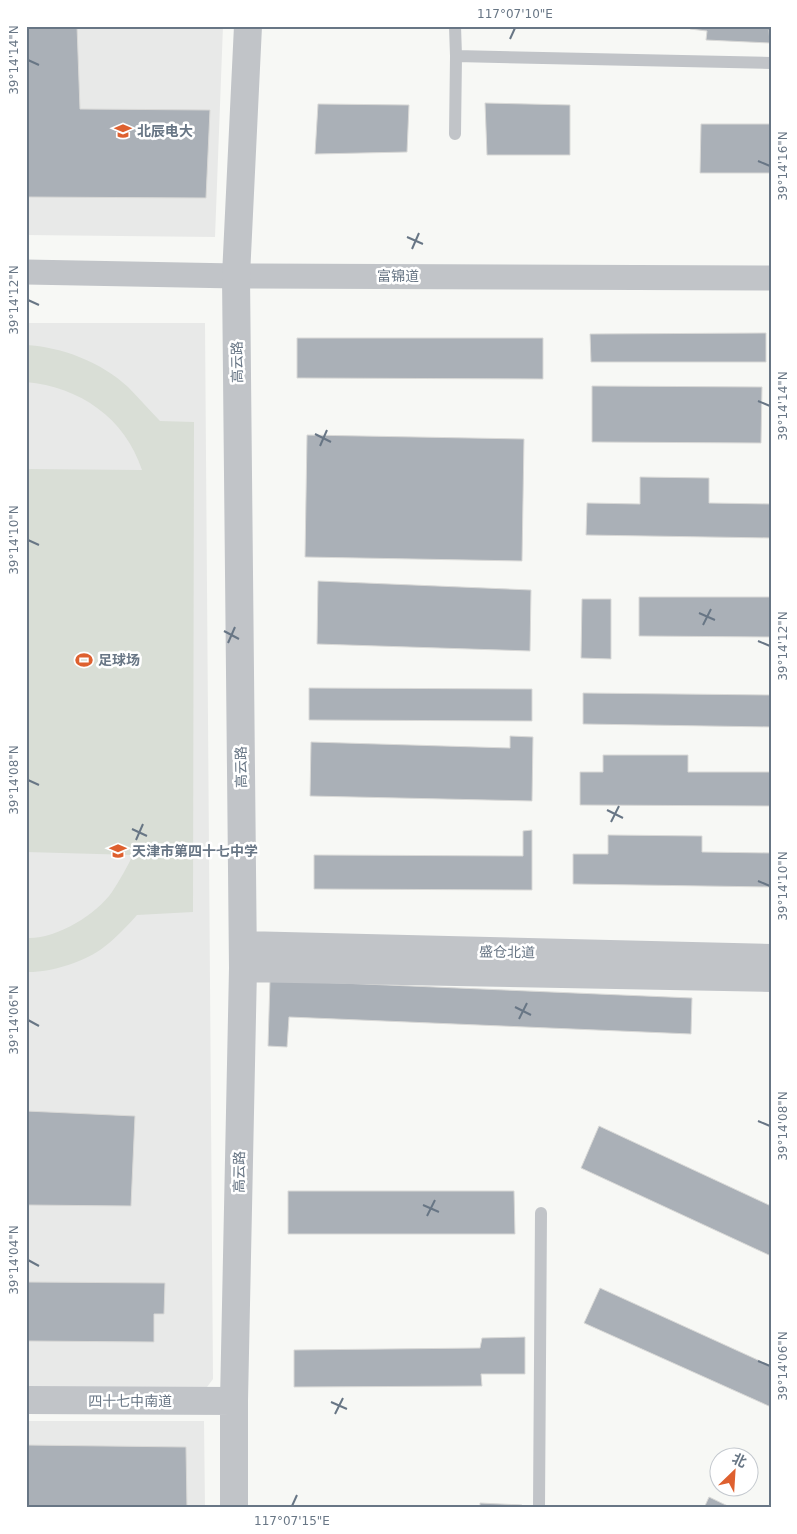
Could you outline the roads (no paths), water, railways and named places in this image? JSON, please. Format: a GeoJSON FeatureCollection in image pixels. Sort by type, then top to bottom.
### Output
{"type":"FeatureCollection","features":[{"type":"Feature","properties":{"kind":"street","name":"高云路"},"geometry":{"type":"LineString","coordinates":[[234,1508],[234,1402],[243,957],[236,276],[248,26]]}},
{"type":"Feature","properties":{"kind":"street","name":"富锦道"},"geometry":{"type":"LineString","coordinates":[[26,272],[236,276],[771,278]]}},
{"type":"Feature","properties":{"kind":"street","name":"盛仓北道"},"geometry":{"type":"LineString","coordinates":[[243,957],[771,958]]}},
{"type":"Feature","properties":{"kind":"street","name":"盛仓北道"},"geometry":{"type":"LineString","coordinates":[[243,957],[771,978]]}},
{"type":"Feature","properties":{"kind":"street","name":"四十七中南道"},"geometry":{"type":"LineString","coordinates":[[26,1400],[234,1402]]}},
{"type":"Feature","properties":{"kind":"lane"},"geometry":{"type":"LineString","coordinates":[[455,26],[455,134]]}},
{"type":"Feature","properties":{"kind":"lane"},"geometry":{"type":"LineString","coordinates":[[456,56],[771,63]]}},
{"type":"Feature","properties":{"kind":"lane"},"geometry":{"type":"LineString","coordinates":[[539,1508],[541,1214]]}},
{"type":"Feature","properties":{"kind":"place","name":"北辰电大"},"geometry":{"type":"Point","coordinates":[123,131]}},
{"type":"Feature","properties":{"kind":"place","name":"足球场"},"geometry":{"type":"Point","coordinates":[84,660]}},
{"type":"Feature","properties":{"kind":"place","name":"天津市第四十七中学"},"geometry":{"type":"Point","coordinates":[118,851]}}]}
